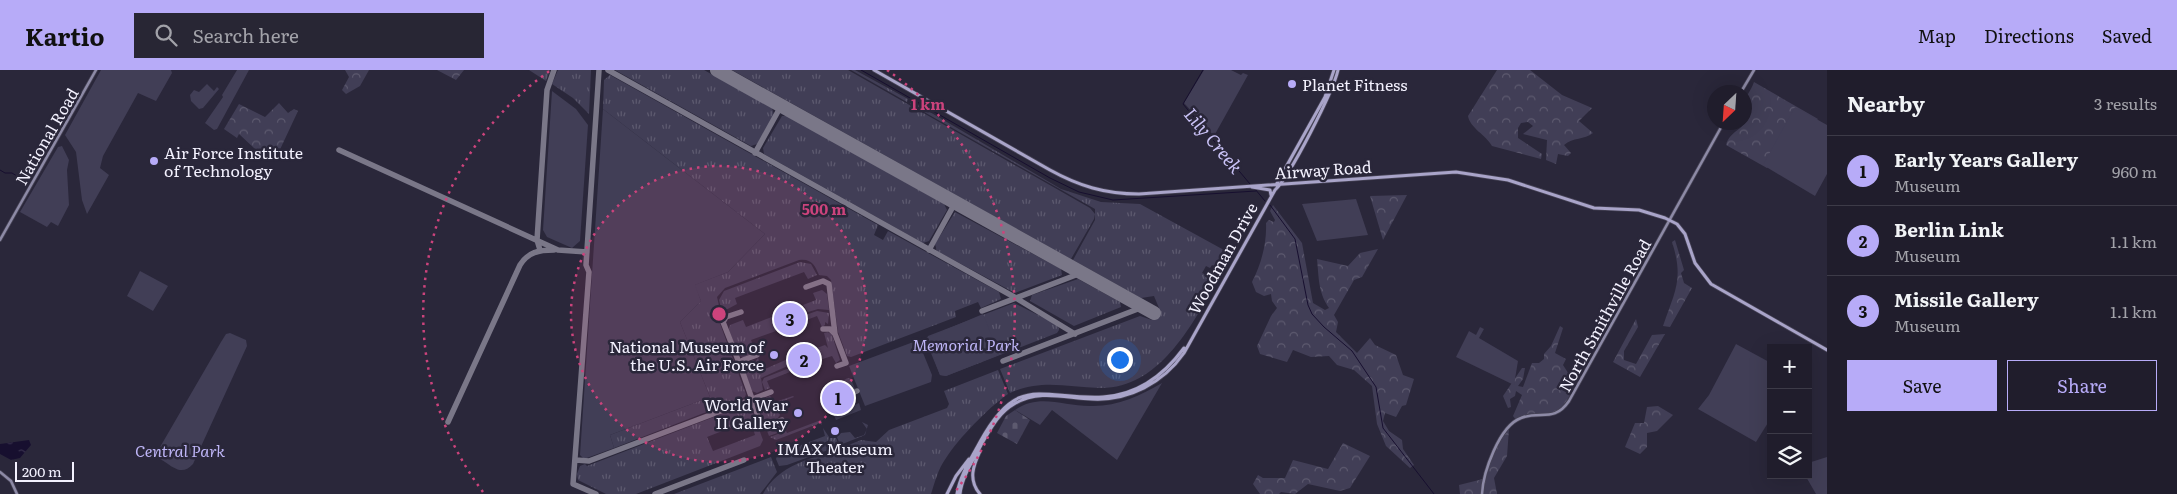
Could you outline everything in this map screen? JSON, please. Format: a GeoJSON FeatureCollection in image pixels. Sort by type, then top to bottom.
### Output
{"type":"FeatureCollection","features":[{"type":"Feature","properties":{"kind":"main road","name":"National Road"},"geometry":{"type":"LineString","coordinates":[[0,240],[96,70]]}},
{"type":"Feature","properties":{"kind":"main road","name":"Airway Road"},"geometry":{"type":"LineString","coordinates":[[874,70],[1050,170],[1090,188],[1114,193],[1139,194],[1460,172],[1508,180],[1594,208],[1650,212],[1670,220]]}},
{"type":"Feature","properties":{"kind":"main road"},"geometry":{"type":"LineString","coordinates":[[1278,185],[1325,97],[1336,70]]}},
{"type":"Feature","properties":{"kind":"main road"},"geometry":{"type":"LineString","coordinates":[[1278,185],[1285,177],[1327,100],[1336,70]]}},
{"type":"Feature","properties":{"kind":"main road"},"geometry":{"type":"LineString","coordinates":[[1745,85],[1754,70]]}},
{"type":"Feature","properties":{"kind":"main road","name":"North Smithville Road"},"geometry":{"type":"LineString","coordinates":[[1482,494],[1484,476],[1509,425],[1526,416],[1551,415],[1567,404],[1719,130]]}},
{"type":"Feature","properties":{"kind":"main road"},"geometry":{"type":"LineString","coordinates":[[1285,177],[1286,181],[1294,184]]}},
{"type":"Feature","properties":{"kind":"main road","name":"Woodman Drive"},"geometry":{"type":"LineString","coordinates":[[959,494],[966,472],[991,428],[1010,406],[1034,396],[1049,395],[1100,399],[1120,397],[1152,383],[1170,369],[1183,354],[1278,185]]}},
{"type":"Feature","properties":{"kind":"main road"},"geometry":{"type":"LineString","coordinates":[[1251,187],[1270,190],[1271,196]]}},
{"type":"Feature","properties":{"kind":"main road"},"geometry":{"type":"LineString","coordinates":[[1670,220],[1686,234],[1695,263],[1711,284],[1827,350]]}},
{"type":"Feature","properties":{"kind":"main road","name":"Woodman Drive"},"geometry":{"type":"LineString","coordinates":[[959,494],[963,474],[998,413],[1023,396],[1051,392],[1104,397],[1134,390],[1161,374],[1191,339]]}},
{"type":"Feature","properties":{"kind":"main road"},"geometry":{"type":"LineString","coordinates":[[980,494],[973,484],[972,472],[991,428]]}},
{"type":"Feature","properties":{"kind":"main road"},"geometry":{"type":"LineString","coordinates":[[947,494],[956,476],[979,444]]}},
{"type":"Feature","properties":{"kind":"main road"},"geometry":{"type":"LineString","coordinates":[[0,472],[11,481],[17,494]]}},
{"type":"Feature","properties":{"kind":"green space"},"geometry":{"type":"Polygon","coordinates":[[[101,70],[171,70],[172,73],[156,101],[138,93],[103,156],[100,168],[109,175],[87,214],[82,200],[76,152],[65,135],[101,70]]]}},
{"type":"Feature","properties":{"kind":"green space"},"geometry":{"type":"Polygon","coordinates":[[[237,70],[249,70],[217,129],[214,130],[205,123],[223,97],[222,95],[237,70]]]}},
{"type":"Feature","properties":{"kind":"green space"},"geometry":{"type":"Polygon","coordinates":[[[345,70],[369,70],[360,86],[346,94],[342,90],[349,77],[345,70]]]}},
{"type":"Feature","properties":{"kind":"green space"},"geometry":{"type":"Polygon","coordinates":[[[437,70],[464,70],[456,80],[437,70]]]}},
{"type":"Feature","properties":{"kind":"green space"},"geometry":{"type":"Polygon","coordinates":[[[529,70],[550,70],[546,81],[529,70]]]}},
{"type":"Feature","properties":{"kind":"green space"},"geometry":{"type":"Polygon","coordinates":[[[558,70],[591,70],[589,114],[573,98],[552,84],[558,70]]]}},
{"type":"Feature","properties":{"kind":"green space"},"geometry":{"type":"Polygon","coordinates":[[[615,70],[704,70],[772,108],[774,115],[757,144],[751,146],[615,70]]]}},
{"type":"Feature","properties":{"kind":"green space"},"geometry":{"type":"Polygon","coordinates":[[[732,70],[848,70],[1090,208],[1095,214],[1094,219],[1071,259],[732,70]]]}},
{"type":"Feature","properties":{"kind":"green space"},"geometry":{"type":"Polygon","coordinates":[[[851,70],[855,70],[908,99],[907,102],[851,70]]]}},
{"type":"Feature","properties":{"kind":"green space"},"geometry":{"type":"Polygon","coordinates":[[[1204,70],[1231,70],[1241,75],[1243,73],[1248,75],[1214,136],[1184,103],[1204,70]]]}},
{"type":"Feature","properties":{"kind":"green space"},"geometry":{"type":"Polygon","coordinates":[[[1497,70],[1530,70],[1562,95],[1592,108],[1579,121],[1593,133],[1564,145],[1571,153],[1568,156],[1558,154],[1556,164],[1546,160],[1547,140],[1523,134],[1533,126],[1528,122],[1521,123],[1518,128],[1518,138],[1542,154],[1541,159],[1492,146],[1475,128],[1468,116],[1497,70]]]}},
{"type":"Feature","properties":{"kind":"green space"},"geometry":{"type":"Polygon","coordinates":[[[610,75],[878,225],[874,235],[883,240],[888,231],[999,292],[1001,299],[981,308],[978,302],[955,311],[956,317],[851,357],[847,356],[838,332],[831,280],[827,276],[819,275],[810,261],[799,260],[725,288],[717,297],[721,314],[719,321],[746,394],[745,397],[614,448],[610,435],[710,397],[680,322],[701,301],[694,285],[728,272],[765,234],[603,109],[604,80],[610,75]]]}},
{"type":"Feature","properties":{"kind":"green space"},"geometry":{"type":"Polygon","coordinates":[[[1754,82],[1818,119],[1767,168],[1726,145],[1730,137],[1738,130],[1752,130],[1752,87],[1754,82]]]}},
{"type":"Feature","properties":{"kind":"green space"},"geometry":{"type":"Polygon","coordinates":[[[207,84],[214,91],[217,87],[219,89],[203,108],[199,109],[191,101],[190,95],[194,90],[199,92],[207,84]]]}},
{"type":"Feature","properties":{"kind":"green space"},"geometry":{"type":"Polygon","coordinates":[[[552,91],[576,109],[588,125],[580,241],[572,248],[547,237],[543,230],[552,91]]]}},
{"type":"Feature","properties":{"kind":"green space"},"geometry":{"type":"Polygon","coordinates":[[[911,101],[1061,189],[1101,202],[1140,204],[1233,255],[1184,336],[1156,367],[1139,378],[1121,386],[1100,388],[1043,385],[1032,386],[1010,393],[1000,369],[1140,316],[1152,320],[1159,308],[1154,296],[1141,298],[1073,260],[1095,220],[1095,209],[910,104],[911,101]],[[1212,265],[1210,268],[1206,266],[1202,273],[1217,280],[1220,269],[1212,265]]]}},
{"type":"Feature","properties":{"kind":"green space"},"geometry":{"type":"Polygon","coordinates":[[[279,103],[288,113],[294,109],[298,111],[276,158],[254,148],[239,134],[237,138],[224,129],[239,104],[265,117],[279,103]]]}},
{"type":"Feature","properties":{"kind":"green space"},"geometry":{"type":"Polygon","coordinates":[[[1795,107],[1827,125],[1827,174],[1815,196],[1763,165],[1795,107]]]}},
{"type":"Feature","properties":{"kind":"green space"},"geometry":{"type":"Polygon","coordinates":[[[603,109],[765,234],[728,272],[695,285],[701,301],[680,322],[710,397],[610,435],[614,448],[584,459],[580,455],[603,109]]]}},
{"type":"Feature","properties":{"kind":"green space"},"geometry":{"type":"Polygon","coordinates":[[[782,116],[787,116],[944,204],[947,210],[929,241],[923,243],[764,154],[763,148],[782,116]]]}},
{"type":"Feature","properties":{"kind":"green space"},"geometry":{"type":"Polygon","coordinates":[[[62,146],[69,160],[67,170],[69,205],[58,226],[51,222],[47,227],[20,212],[58,147],[62,146]]]}},
{"type":"Feature","properties":{"kind":"green space"},"geometry":{"type":"Polygon","coordinates":[[[1407,195],[1383,240],[1370,196],[1407,195]]]}},
{"type":"Feature","properties":{"kind":"green space"},"geometry":{"type":"Polygon","coordinates":[[[1356,199],[1368,235],[1317,241],[1302,204],[1356,199]]]}},
{"type":"Feature","properties":{"kind":"green space"},"geometry":{"type":"Polygon","coordinates":[[[1273,205],[1302,243],[1313,303],[1325,310],[1329,308],[1321,290],[1317,259],[1348,266],[1360,253],[1378,249],[1362,277],[1354,280],[1334,315],[1338,322],[1336,332],[1357,353],[1370,338],[1375,345],[1396,355],[1403,375],[1414,379],[1406,405],[1402,406],[1396,417],[1385,413],[1383,421],[1389,431],[1402,440],[1403,449],[1414,465],[1410,468],[1386,446],[1377,424],[1372,386],[1354,370],[1337,365],[1329,356],[1311,357],[1293,350],[1287,362],[1260,354],[1257,346],[1271,316],[1277,308],[1272,301],[1271,294],[1264,296],[1256,292],[1252,282],[1263,254],[1266,223],[1269,220],[1274,222],[1275,220],[1270,211],[1273,205]]]}},
{"type":"Feature","properties":{"kind":"green space"},"geometry":{"type":"Polygon","coordinates":[[[955,212],[1061,269],[1062,275],[1015,293],[937,251],[935,244],[955,212]]]}},
{"type":"Feature","properties":{"kind":"green space"},"geometry":{"type":"Polygon","coordinates":[[[1675,240],[1684,270],[1681,273],[1684,283],[1692,288],[1670,327],[1663,326],[1678,276],[1676,255],[1672,242],[1675,240]]]}},
{"type":"Feature","properties":{"kind":"green space"},"geometry":{"type":"Polygon","coordinates":[[[800,262],[811,264],[817,275],[808,279],[804,272],[735,298],[737,304],[722,312],[719,300],[724,291],[800,262]]]}},
{"type":"Feature","properties":{"kind":"green space"},"geometry":{"type":"Polygon","coordinates":[[[140,271],[168,286],[153,311],[127,296],[140,271]]]}},
{"type":"Feature","properties":{"kind":"green space"},"geometry":{"type":"Polygon","coordinates":[[[1078,279],[1120,302],[1121,307],[1074,326],[1030,301],[1032,295],[1078,279]]]}},
{"type":"Feature","properties":{"kind":"green space"},"geometry":{"type":"Polygon","coordinates":[[[822,290],[827,294],[829,310],[818,309],[808,312],[803,305],[816,300],[813,293],[822,290]]]}},
{"type":"Feature","properties":{"kind":"green space"},"geometry":{"type":"Polygon","coordinates":[[[1014,303],[1058,325],[1059,330],[1057,333],[946,376],[940,375],[926,341],[928,336],[1014,303]]]}},
{"type":"Feature","properties":{"kind":"green space"},"geometry":{"type":"Polygon","coordinates":[[[817,311],[829,313],[828,324],[825,322],[825,325],[822,327],[817,316],[796,324],[797,318],[817,311]]]}},
{"type":"Feature","properties":{"kind":"green space","name":"Memorial Park"},"geometry":{"type":"Polygon","coordinates":[[[983,314],[999,355],[946,376],[940,375],[926,338],[983,314]]]}},
{"type":"Feature","properties":{"kind":"green space"},"geometry":{"type":"Polygon","coordinates":[[[777,315],[785,317],[790,326],[751,340],[756,352],[744,357],[739,356],[729,330],[730,325],[743,320],[746,327],[777,315]]]}},
{"type":"Feature","properties":{"kind":"green space"},"geometry":{"type":"Polygon","coordinates":[[[1636,319],[1638,327],[1624,351],[1624,360],[1636,364],[1652,335],[1665,334],[1640,377],[1613,362],[1636,319]]]}},
{"type":"Feature","properties":{"kind":"green space"},"geometry":{"type":"Polygon","coordinates":[[[1560,326],[1563,328],[1555,353],[1566,359],[1563,365],[1572,379],[1568,388],[1571,393],[1561,408],[1555,412],[1516,420],[1513,416],[1522,395],[1516,391],[1515,396],[1510,399],[1511,407],[1508,408],[1503,396],[1522,368],[1525,368],[1523,379],[1518,386],[1523,387],[1532,363],[1539,363],[1544,359],[1544,354],[1551,346],[1560,326]]]}},
{"type":"Feature","properties":{"kind":"green space"},"geometry":{"type":"Polygon","coordinates":[[[1480,327],[1484,329],[1479,338],[1518,361],[1514,385],[1456,357],[1469,331],[1476,335],[1480,327]]]}},
{"type":"Feature","properties":{"kind":"green space"},"geometry":{"type":"Polygon","coordinates":[[[828,332],[832,335],[840,360],[836,363],[832,356],[807,364],[803,353],[807,356],[806,352],[825,345],[828,348],[824,333],[828,332]]]}},
{"type":"Feature","properties":{"kind":"green space","name":"Central Park"},"geometry":{"type":"Polygon","coordinates":[[[230,333],[246,340],[247,346],[193,464],[186,469],[176,469],[160,459],[156,454],[221,342],[226,334],[230,333]]]}},
{"type":"Feature","properties":{"kind":"green space","name":"Memorial Park"},"geometry":{"type":"Polygon","coordinates":[[[916,341],[919,343],[932,375],[931,382],[865,406],[849,366],[916,341]]]}},
{"type":"Feature","properties":{"kind":"green space"},"geometry":{"type":"Polygon","coordinates":[[[1736,344],[1767,361],[1767,424],[1756,442],[1698,409],[1709,395],[1736,344]]]}},
{"type":"Feature","properties":{"kind":"green space"},"geometry":{"type":"Polygon","coordinates":[[[800,354],[805,366],[767,381],[770,388],[765,390],[762,382],[764,378],[792,367],[793,370],[802,365],[800,358],[797,359],[796,356],[800,354]]]}},
{"type":"Feature","properties":{"kind":"green space"},"geometry":{"type":"Polygon","coordinates":[[[758,358],[762,368],[765,369],[790,358],[792,364],[761,378],[763,390],[757,393],[752,391],[743,367],[745,363],[753,360],[755,362],[758,358]]]}},
{"type":"Feature","properties":{"kind":"green space"},"geometry":{"type":"Polygon","coordinates":[[[998,370],[1008,394],[983,415],[952,450],[943,462],[931,494],[763,494],[777,476],[796,464],[840,448],[842,453],[841,448],[861,440],[876,442],[889,430],[947,408],[949,404],[944,391],[998,370]]]}},
{"type":"Feature","properties":{"kind":"green space"},"geometry":{"type":"Polygon","coordinates":[[[848,378],[851,379],[855,389],[847,393],[842,381],[848,378]]]}},
{"type":"Feature","properties":{"kind":"green space"},"geometry":{"type":"Polygon","coordinates":[[[1162,383],[1117,460],[1052,410],[1040,425],[1015,410],[1033,402],[1042,401],[1090,406],[1109,405],[1136,396],[1162,383]]]}},
{"type":"Feature","properties":{"kind":"green space"},"geometry":{"type":"Polygon","coordinates":[[[770,396],[775,402],[794,397],[759,410],[759,401],[770,396]]]}},
{"type":"Feature","properties":{"kind":"green space"},"geometry":{"type":"Polygon","coordinates":[[[859,403],[861,410],[836,420],[834,415],[859,403]]]}},
{"type":"Feature","properties":{"kind":"green space"},"geometry":{"type":"Polygon","coordinates":[[[745,405],[751,407],[755,418],[707,437],[713,451],[755,435],[752,425],[756,421],[763,440],[760,446],[636,494],[606,494],[578,480],[577,474],[580,466],[585,464],[587,466],[745,405]]]}},
{"type":"Feature","properties":{"kind":"green space"},"geometry":{"type":"Polygon","coordinates":[[[776,405],[780,415],[777,419],[764,421],[760,412],[776,405]]]}},
{"type":"Feature","properties":{"kind":"green space"},"geometry":{"type":"Polygon","coordinates":[[[1658,406],[1673,415],[1657,431],[1647,433],[1647,447],[1640,454],[1625,447],[1635,423],[1644,423],[1647,407],[1658,406]]]}},
{"type":"Feature","properties":{"kind":"green space"},"geometry":{"type":"Polygon","coordinates":[[[1015,410],[1030,420],[1017,444],[997,433],[1006,416],[1015,410]]]}},
{"type":"Feature","properties":{"kind":"green space"},"geometry":{"type":"Polygon","coordinates":[[[821,420],[822,425],[820,423],[776,440],[770,437],[786,431],[787,433],[821,420]]]}},
{"type":"Feature","properties":{"kind":"green space"},"geometry":{"type":"Polygon","coordinates":[[[782,422],[786,430],[769,436],[766,428],[782,422]]]}},
{"type":"Feature","properties":{"kind":"green space"},"geometry":{"type":"Polygon","coordinates":[[[823,428],[829,437],[828,441],[810,449],[829,443],[830,438],[836,438],[839,446],[787,465],[779,466],[776,459],[778,454],[792,449],[795,455],[791,455],[792,457],[805,453],[804,450],[795,454],[793,448],[825,436],[823,428]]]}},
{"type":"Feature","properties":{"kind":"green space"},"geometry":{"type":"Polygon","coordinates":[[[1509,429],[1507,456],[1494,478],[1497,494],[1460,494],[1459,485],[1483,479],[1499,442],[1509,429]]]}},
{"type":"Feature","properties":{"kind":"green space"},"geometry":{"type":"Polygon","coordinates":[[[866,430],[865,435],[840,445],[837,437],[841,433],[850,432],[855,438],[864,435],[866,430]]]}},
{"type":"Feature","properties":{"kind":"green space"},"geometry":{"type":"Polygon","coordinates":[[[1343,443],[1370,456],[1350,488],[1340,491],[1308,484],[1295,494],[1281,492],[1279,494],[1260,494],[1253,484],[1258,475],[1263,478],[1285,478],[1293,460],[1328,469],[1343,443]]]}},
{"type":"Feature","properties":{"kind":"green space"},"geometry":{"type":"Polygon","coordinates":[[[771,457],[777,472],[760,494],[674,494],[771,457]]]}},
{"type":"Feature","properties":{"kind":"green space"},"geometry":{"type":"Polygon","coordinates":[[[1827,457],[1827,494],[1816,494],[1807,479],[1812,479],[1812,462],[1827,457]]]}},
{"type":"Feature","properties":{"kind":"water"},"geometry":{"type":"Polygon","coordinates":[[[29,440],[31,445],[20,458],[11,460],[0,454],[0,444],[29,440]]]}},
{"type":"Feature","properties":{"kind":"waterway"},"geometry":{"type":"LineString","coordinates":[[861,70],[1050,178],[1079,192],[1113,200],[1256,191]]}},
{"type":"Feature","properties":{"kind":"waterway","name":"Lily Creek"},"geometry":{"type":"LineString","coordinates":[[1203,70],[1183,104],[1250,184]]}},
{"type":"Feature","properties":{"kind":"waterway"},"geometry":{"type":"LineString","coordinates":[[0,170],[5,173],[12,173],[25,181]]}},
{"type":"Feature","properties":{"kind":"waterway","name":"Lily Creek"},"geometry":{"type":"LineString","coordinates":[[1255,189],[1265,201]]}},
{"type":"Feature","properties":{"kind":"waterway","name":"Lily Creek"},"geometry":{"type":"LineString","coordinates":[[1270,205],[1295,239],[1308,305],[1312,314],[1352,351],[1376,387],[1383,428],[1434,494]]}},
{"type":"Feature","properties":{"kind":"taxiway"},"geometry":{"type":"LineString","coordinates":[[540,250],[537,240],[547,90],[554,70]]}},
{"type":"Feature","properties":{"kind":"taxiway"},"geometry":{"type":"LineString","coordinates":[[596,494],[573,484],[589,272],[586,265],[599,70]]}},
{"type":"Feature","properties":{"kind":"taxiway"},"geometry":{"type":"LineString","coordinates":[[608,70],[1016,298],[1075,334]]}},
{"type":"Feature","properties":{"kind":"taxiway"},"geometry":{"type":"LineString","coordinates":[[755,153],[781,106]]}},
{"type":"Feature","properties":{"kind":"taxiway"},"geometry":{"type":"LineString","coordinates":[[339,150],[558,250],[587,252]]}},
{"type":"Feature","properties":{"kind":"taxiway"},"geometry":{"type":"LineString","coordinates":[[929,250],[955,203]]}},
{"type":"Feature","properties":{"kind":"taxiway"},"geometry":{"type":"LineString","coordinates":[[448,422],[520,265],[527,257],[534,253],[554,250]]}},
{"type":"Feature","properties":{"kind":"taxiway"},"geometry":{"type":"LineString","coordinates":[[982,311],[1081,273]]}},
{"type":"Feature","properties":{"kind":"taxiway"},"geometry":{"type":"LineString","coordinates":[[806,287],[823,281],[829,284],[835,334]]}},
{"type":"Feature","properties":{"kind":"taxiway"},"geometry":{"type":"LineString","coordinates":[[1003,361],[1143,307]]}},
{"type":"Feature","properties":{"kind":"taxiway"},"geometry":{"type":"LineString","coordinates":[[740,365],[723,322],[726,317],[741,312]]}},
{"type":"Feature","properties":{"kind":"taxiway"},"geometry":{"type":"LineString","coordinates":[[823,329],[830,329],[835,334],[846,363],[837,366]]}},
{"type":"Feature","properties":{"kind":"taxiway"},"geometry":{"type":"LineString","coordinates":[[757,355],[743,360],[740,365],[762,427],[782,420]]}},
{"type":"Feature","properties":{"kind":"taxiway"},"geometry":{"type":"LineString","coordinates":[[847,395],[857,391]]}},
{"type":"Feature","properties":{"kind":"taxiway"},"geometry":{"type":"LineString","coordinates":[[576,460],[589,461],[771,392]]}},
{"type":"Feature","properties":{"kind":"taxiway"},"geometry":{"type":"LineString","coordinates":[[655,494],[744,460]]}},
{"type":"Feature","properties":{"kind":"runway"},"geometry":{"type":"LineString","coordinates":[[717,70],[1154,313]]}},
{"type":"Feature","properties":{"kind":"place","name":"Planet Fitness"},"geometry":{"type":"Point","coordinates":[1292,84]}},
{"type":"Feature","properties":{"kind":"place","name":"Air Force Institute of Technology"},"geometry":{"type":"Point","coordinates":[154,161]}},
{"type":"Feature","properties":{"kind":"place","name":"Missile Gallery"},"geometry":{"type":"Point","coordinates":[790,319]}},
{"type":"Feature","properties":{"kind":"place","name":"National Museum of the U.S. Air Force"},"geometry":{"type":"Point","coordinates":[774,355]}},
{"type":"Feature","properties":{"kind":"place","name":"Berlin Link"},"geometry":{"type":"Point","coordinates":[804,360]}},
{"type":"Feature","properties":{"kind":"place","name":"Early Years Gallery"},"geometry":{"type":"Point","coordinates":[838,398]}},
{"type":"Feature","properties":{"kind":"place","name":"World War II Gallery"},"geometry":{"type":"Point","coordinates":[798,413]}},
{"type":"Feature","properties":{"kind":"place","name":"IMAX Museum Theater"},"geometry":{"type":"Point","coordinates":[835,431]}}]}
